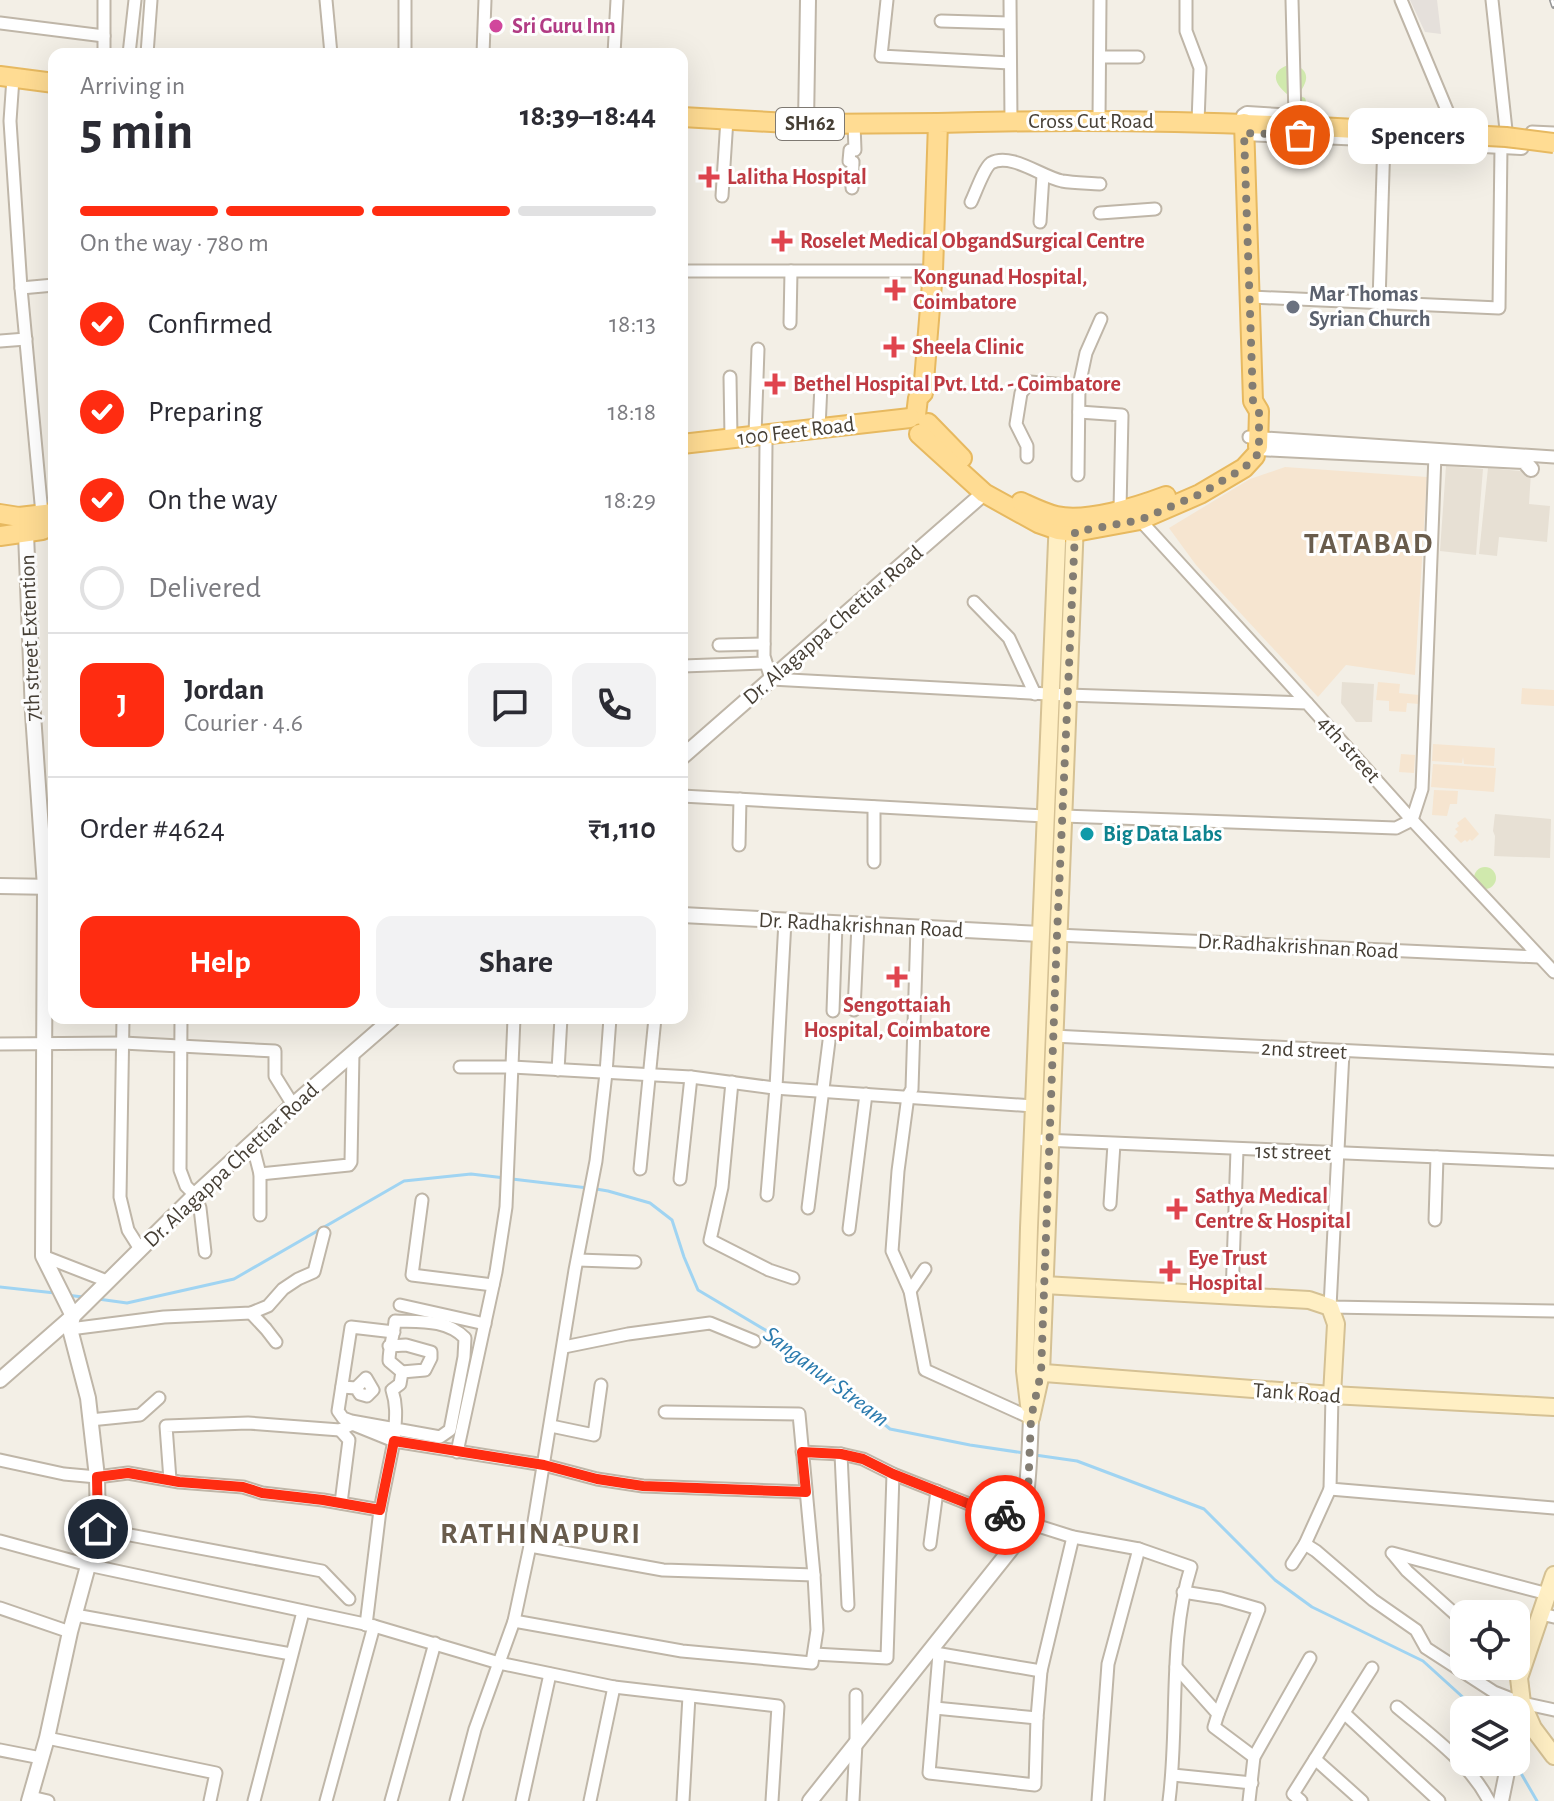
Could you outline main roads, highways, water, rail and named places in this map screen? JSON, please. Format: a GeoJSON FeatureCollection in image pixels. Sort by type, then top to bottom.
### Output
{"type":"FeatureCollection","features":[{"type":"Feature","properties":{"kind":"main road"},"geometry":{"type":"LineString","coordinates":[[6,77],[48,82]]}},
{"type":"Feature","properties":{"kind":"main road","name":"Cross Cut Road"},"geometry":{"type":"LineString","coordinates":[[688,117],[806,124],[1099,120],[1198,122],[1244,128],[1272,124],[1506,137],[1554,143]]}},
{"type":"Feature","properties":{"kind":"main road"},"geometry":{"type":"LineString","coordinates":[[918,423],[928,399],[923,393],[933,271],[938,123]]}},
{"type":"Feature","properties":{"kind":"main road"},"geometry":{"type":"LineString","coordinates":[[918,423],[984,493],[1038,523],[1140,520],[1200,494],[1244,468],[1254,447],[1249,411],[1253,401],[1244,128]]}},
{"type":"Feature","properties":{"kind":"main road"},"geometry":{"type":"LineString","coordinates":[[918,423],[987,480],[1017,500],[1066,524],[1135,508],[1197,485],[1254,447]]}},
{"type":"Feature","properties":{"kind":"main road","name":"100 Feet Road"},"geometry":{"type":"LineString","coordinates":[[688,453],[819,428],[918,423]]}},
{"type":"Feature","properties":{"kind":"main road","name":"100 Feet Road"},"geometry":{"type":"LineString","coordinates":[[688,443],[731,438],[760,440],[918,423]]}},
{"type":"Feature","properties":{"kind":"main road"},"geometry":{"type":"LineString","coordinates":[[0,527],[11,521],[48,518]]}},
{"type":"Feature","properties":{"kind":"main road"},"geometry":{"type":"LineString","coordinates":[[0,536],[11,521]]}},
{"type":"Feature","properties":{"kind":"main road"},"geometry":{"type":"LineString","coordinates":[[1031,1418],[1041,1140],[1053,1036],[1042,694],[1066,524]]}},
{"type":"Feature","properties":{"kind":"main road"},"geometry":{"type":"LineString","coordinates":[[1033,1372],[1044,1285],[1041,1140],[1033,1106],[1063,816],[1067,695],[1066,524]]}},
{"type":"Feature","properties":{"kind":"main road"},"geometry":{"type":"LineString","coordinates":[[1044,1285],[1309,1300],[1330,1307],[1336,1324],[1332,1395]]}},
{"type":"Feature","properties":{"kind":"main road","name":"Tank Road"},"geometry":{"type":"LineString","coordinates":[[1033,1372],[1332,1395],[1554,1407]]}},
{"type":"Feature","properties":{"kind":"main road"},"geometry":{"type":"LineString","coordinates":[[1530,1644],[1547,1616],[1548,1594],[1554,1575]]}},
{"type":"Feature","properties":{"kind":"main road"},"geometry":{"type":"LineString","coordinates":[[1519,1680],[1522,1703],[1533,1728],[1554,1756]]}},
{"type":"Feature","properties":{"kind":"waterway","name":"Sanganur Stream"},"geometry":{"type":"LineString","coordinates":[[98,1299],[127,1303],[234,1279],[404,1181],[471,1174],[505,1178]]}},
{"type":"Feature","properties":{"kind":"waterway","name":"Sanganur Stream"},"geometry":{"type":"LineString","coordinates":[[512,1179],[588,1188]]}},
{"type":"Feature","properties":{"kind":"waterway","name":"Sanganur Stream"},"geometry":{"type":"LineString","coordinates":[[596,1189],[650,1203],[672,1220],[698,1290],[784,1341],[890,1429],[1024,1453]]}},
{"type":"Feature","properties":{"kind":"waterway","name":"Sanganur Stream"},"geometry":{"type":"LineString","coordinates":[[0,1287],[55,1293]]}},
{"type":"Feature","properties":{"kind":"waterway","name":"Sanganur Stream"},"geometry":{"type":"LineString","coordinates":[[66,1295],[83,1297]]}},
{"type":"Feature","properties":{"kind":"waterway","name":"Sanganur Stream"},"geometry":{"type":"LineString","coordinates":[[1035,1455],[1077,1461],[1204,1509],[1275,1580],[1312,1607],[1423,1661],[1462,1696]]}},
{"type":"Feature","properties":{"kind":"waterway"},"geometry":{"type":"LineString","coordinates":[[1523,1776],[1537,1801]]}},
{"type":"Feature","properties":{"kind":"railway"},"geometry":{"type":"LineString","coordinates":[[1552,0],[1554,6]]}},
{"type":"Feature","properties":{"kind":"place","name":"Sri Guru Inn"},"geometry":{"type":"Point","coordinates":[496,26]}},
{"type":"Feature","properties":{"kind":"place","name":"Spencers"},"geometry":{"type":"Point","coordinates":[1300,135]}},
{"type":"Feature","properties":{"kind":"place","name":"Lalitha Hospital"},"geometry":{"type":"Point","coordinates":[709,177]}},
{"type":"Feature","properties":{"kind":"place","name":"Roselet Medical ObgandSurgical Centre"},"geometry":{"type":"Point","coordinates":[782,241]}},
{"type":"Feature","properties":{"kind":"place","name":"Kongunad Hospital, Coimbatore"},"geometry":{"type":"Point","coordinates":[895,290]}},
{"type":"Feature","properties":{"kind":"place","name":"Mar Thomas Syrian Church"},"geometry":{"type":"Point","coordinates":[1293,307]}},
{"type":"Feature","properties":{"kind":"place","name":"Sheela Clinic"},"geometry":{"type":"Point","coordinates":[894,347]}},
{"type":"Feature","properties":{"kind":"place","name":"Bethel Hospital Pvt. Ltd. - Coimbatore"},"geometry":{"type":"Point","coordinates":[775,384]}},
{"type":"Feature","properties":{"kind":"place","name":"Big Data Labs"},"geometry":{"type":"Point","coordinates":[1087,834]}},
{"type":"Feature","properties":{"kind":"place","name":"Sengottaiah Hospital, Coimbatore"},"geometry":{"type":"Point","coordinates":[897,977]}},
{"type":"Feature","properties":{"kind":"place","name":"Sathya Medical Centre & Hospital"},"geometry":{"type":"Point","coordinates":[1177,1209]}},
{"type":"Feature","properties":{"kind":"place","name":"Eye Trust Hospital"},"geometry":{"type":"Point","coordinates":[1170,1271]}},
{"type":"Feature","properties":{"kind":"district","name":"TATABAD"},"geometry":{"type":"Point","coordinates":[1369,544]}},
{"type":"Feature","properties":{"kind":"district","name":"RATHINAPURI"},"geometry":{"type":"Point","coordinates":[541,1534]}}]}
